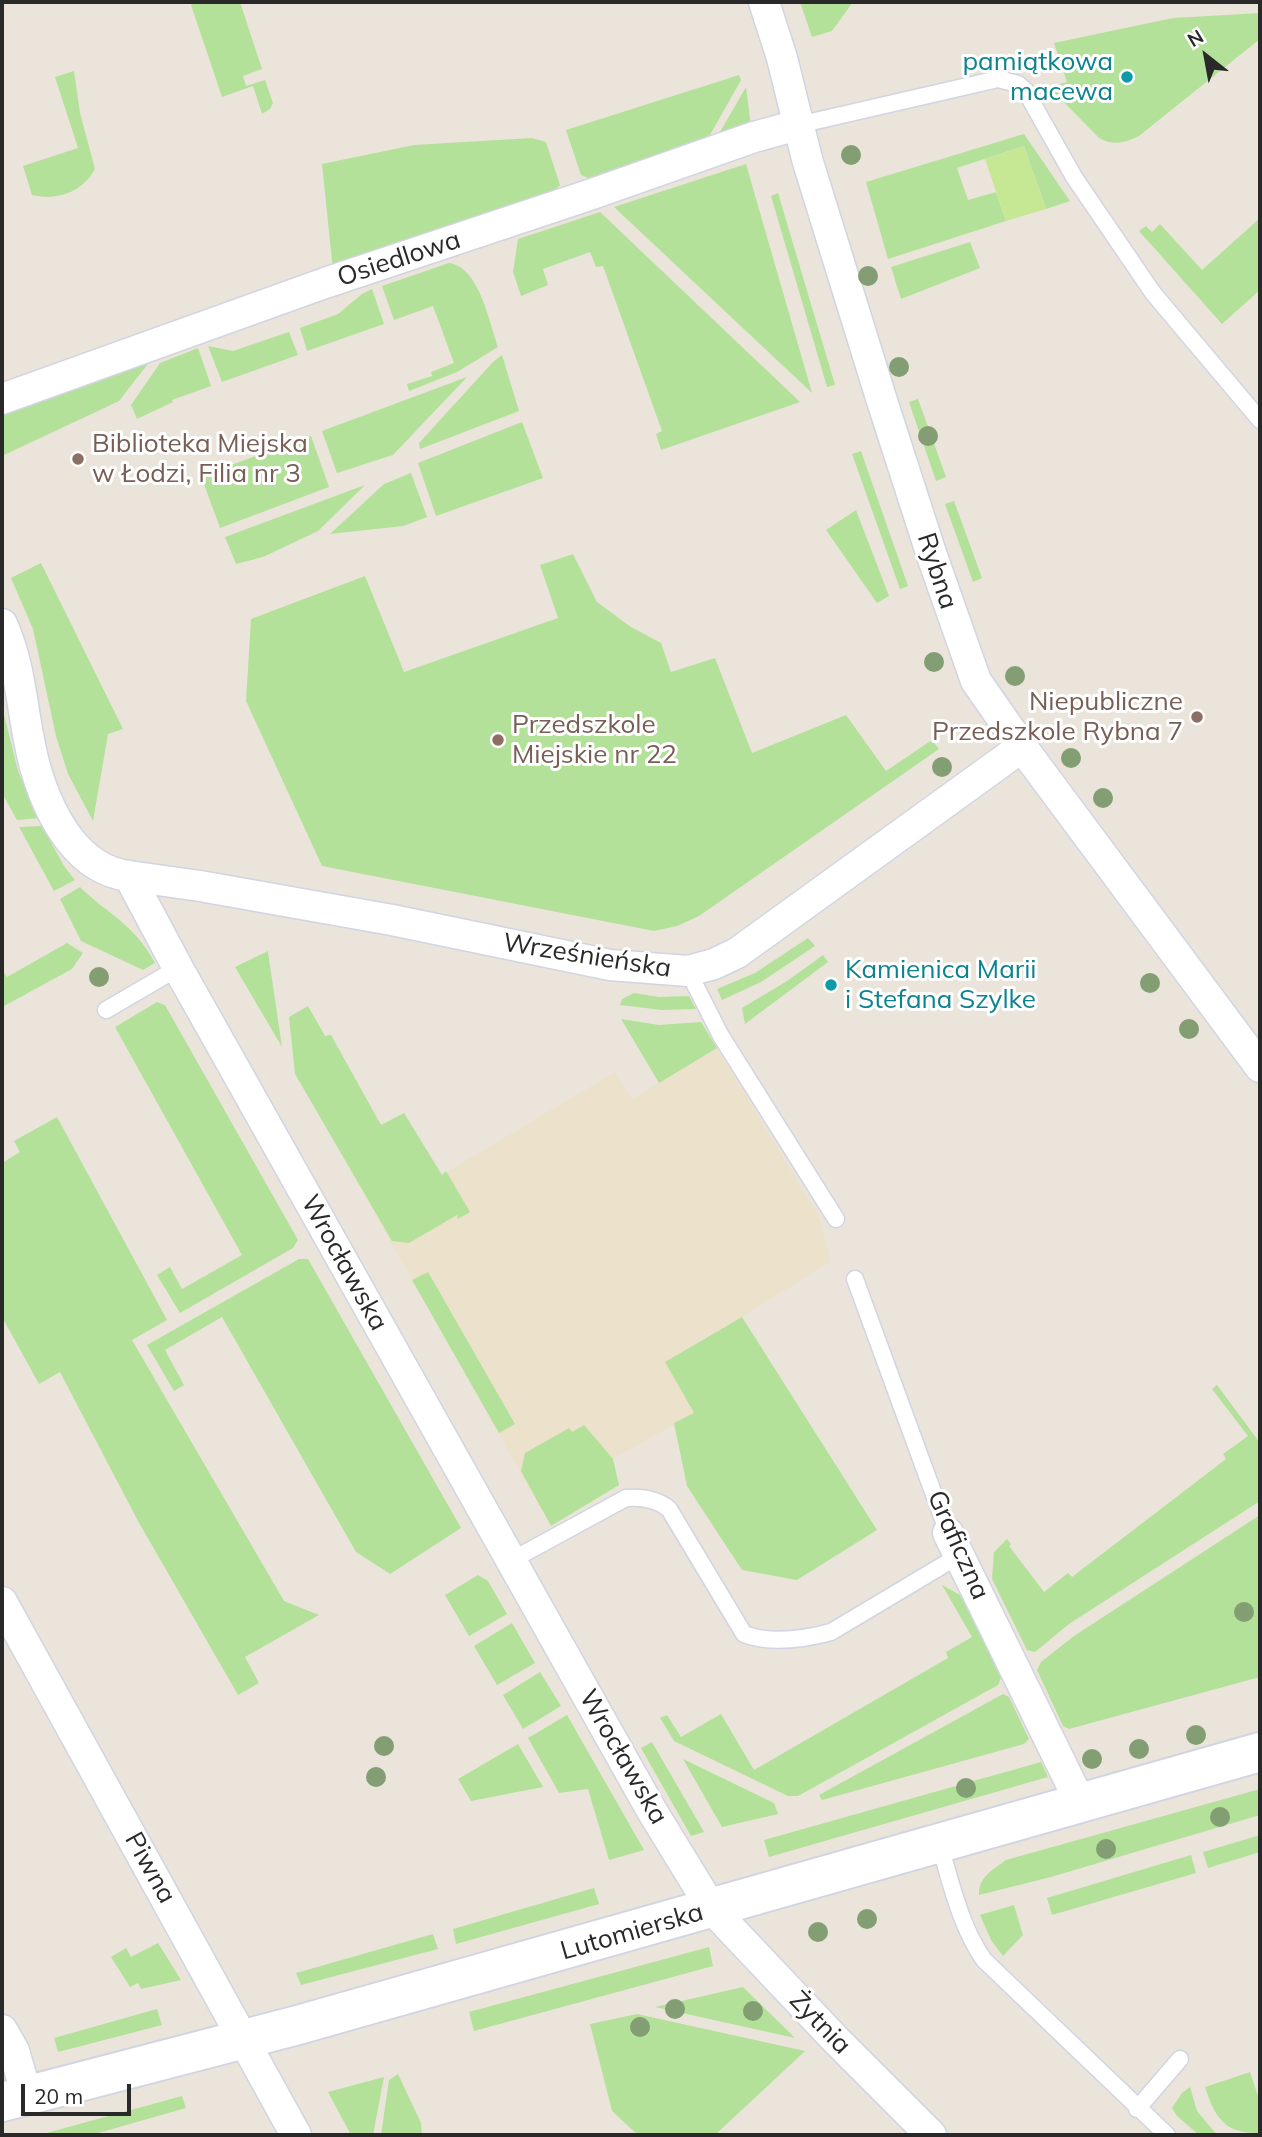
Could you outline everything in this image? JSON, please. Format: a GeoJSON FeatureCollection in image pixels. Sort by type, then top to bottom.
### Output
{"type":"FeatureCollection","features":[{"type":"Feature","properties":{"kind":"main road","name":"Lutomierska"},"geometry":{"type":"LineString","coordinates":[[14,2099],[243,2041],[1260,1752]]}},
{"type":"Feature","properties":{"kind":"street","name":"Rybna"},"geometry":{"type":"LineString","coordinates":[[764,2],[782,58],[798,125],[882,401],[976,681],[1260,1067]]}},
{"type":"Feature","properties":{"kind":"street","name":"Osiedlowa"},"geometry":{"type":"LineString","coordinates":[[2,399],[325,283],[585,197],[754,137],[798,125]]}},
{"type":"Feature","properties":{"kind":"street"},"geometry":{"type":"LineString","coordinates":[[3,628],[15,669],[36,771],[57,817],[69,840],[86,858],[112,874],[130,876]]}},
{"type":"Feature","properties":{"kind":"street","name":"Wrześnieńska"},"geometry":{"type":"LineString","coordinates":[[130,876],[354,913],[610,965],[688,971],[714,964],[737,953],[1022,747]]}},
{"type":"Feature","properties":{"kind":"street","name":"Wrocławska"},"geometry":{"type":"LineString","coordinates":[[130,876],[178,968],[645,1799],[712,1909]]}},
{"type":"Feature","properties":{"kind":"street","name":"Graficzna"},"geometry":{"type":"LineString","coordinates":[[954,1544],[1080,1802]]}},
{"type":"Feature","properties":{"kind":"street","name":"Piwna"},"geometry":{"type":"LineString","coordinates":[[2,1602],[296,2135]]}},
{"type":"Feature","properties":{"kind":"street","name":"Żytnia"},"geometry":{"type":"LineString","coordinates":[[712,1909],[930,2135]]}},
{"type":"Feature","properties":{"kind":"street"},"geometry":{"type":"LineString","coordinates":[[2,2030],[13,2051],[14,2099]]}},
{"type":"Feature","properties":{"kind":"lane"},"geometry":{"type":"LineString","coordinates":[[798,125],[998,79],[1018,84],[1026,90],[1074,177],[1153,293],[1260,420]]}},
{"type":"Feature","properties":{"kind":"lane"},"geometry":{"type":"LineString","coordinates":[[106,1010],[178,968]]}},
{"type":"Feature","properties":{"kind":"lane"},"geometry":{"type":"LineString","coordinates":[[688,971],[721,1035],[836,1219]]}},
{"type":"Feature","properties":{"kind":"lane","name":"Graficzna"},"geometry":{"type":"LineString","coordinates":[[855,1279],[954,1544]]}},
{"type":"Feature","properties":{"kind":"lane"},"geometry":{"type":"LineString","coordinates":[[512,1560],[626,1498],[639,1497],[662,1503],[744,1634],[758,1640],[815,1637],[831,1632],[954,1544]]}},
{"type":"Feature","properties":{"kind":"lane"},"geometry":{"type":"LineString","coordinates":[[939,1843],[960,1910],[976,1948],[1137,2109],[1167,2135]]}},
{"type":"Feature","properties":{"kind":"lane"},"geometry":{"type":"LineString","coordinates":[[1137,2109],[1180,2059]]}},
{"type":"Feature","properties":{"kind":"shaded area"},"geometry":{"type":"Polygon","coordinates":[[[717,1048],[819,1216],[831,1261],[665,1362],[694,1413],[613,1459],[541,1509],[339,1150],[404,1113],[442,1175],[615,1072],[632,1099],[717,1048]]]}},
{"type":"Feature","properties":{"kind":"green space"},"geometry":{"type":"Polygon","coordinates":[[[194,2],[240,2],[262,69],[243,76],[246,86],[265,80],[273,103],[270,109],[262,114],[253,86],[222,97],[191,5],[194,2]]]}},
{"type":"Feature","properties":{"kind":"green space"},"geometry":{"type":"Polygon","coordinates":[[[800,2],[853,2],[832,31],[812,37],[800,2]]]}},
{"type":"Feature","properties":{"kind":"green space"},"geometry":{"type":"Polygon","coordinates":[[[1260,13],[1260,39],[1139,136],[1129,140],[1114,143],[1099,138],[1049,87],[1067,82],[1054,43],[1173,18],[1260,13]]]}},
{"type":"Feature","properties":{"kind":"green space"},"geometry":{"type":"Polygon","coordinates":[[[74,71],[80,113],[95,169],[84,184],[68,193],[51,197],[32,195],[23,166],[78,148],[55,77],[74,71]]]}},
{"type":"Feature","properties":{"kind":"green space"},"geometry":{"type":"Polygon","coordinates":[[[739,75],[741,80],[706,142],[591,179],[581,175],[566,130],[739,75]]]}},
{"type":"Feature","properties":{"kind":"green space"},"geometry":{"type":"Polygon","coordinates":[[[746,87],[751,126],[716,139],[746,87]]]}},
{"type":"Feature","properties":{"kind":"green space"},"geometry":{"type":"Polygon","coordinates":[[[1024,134],[1070,201],[1046,209],[1024,146],[957,168],[968,200],[996,192],[1006,221],[888,259],[866,182],[1024,134]]]}},
{"type":"Feature","properties":{"kind":"green space"},"geometry":{"type":"Polygon","coordinates":[[[532,138],[546,142],[560,185],[549,198],[333,270],[322,164],[414,145],[532,138]]]}},
{"type":"Feature","properties":{"kind":"green space"},"geometry":{"type":"Polygon","coordinates":[[[1024,146],[1046,209],[1006,221],[985,159],[1024,146]]]}},
{"type":"Feature","properties":{"kind":"green space"},"geometry":{"type":"Polygon","coordinates":[[[746,164],[812,393],[614,207],[746,164]]]}},
{"type":"Feature","properties":{"kind":"green space"},"geometry":{"type":"Polygon","coordinates":[[[778,193],[835,385],[827,387],[771,196],[778,193]]]}},
{"type":"Feature","properties":{"kind":"green space"},"geometry":{"type":"Polygon","coordinates":[[[600,212],[800,402],[661,450],[656,434],[662,431],[603,266],[596,267],[590,252],[543,269],[548,285],[521,296],[513,272],[518,239],[600,212]]]}},
{"type":"Feature","properties":{"kind":"green space"},"geometry":{"type":"Polygon","coordinates":[[[1260,218],[1260,290],[1222,324],[1139,231],[1146,226],[1152,232],[1160,224],[1202,270],[1260,218]]]}},
{"type":"Feature","properties":{"kind":"green space"},"geometry":{"type":"Polygon","coordinates":[[[970,242],[980,268],[901,299],[891,267],[970,242]]]}},
{"type":"Feature","properties":{"kind":"green space"},"geometry":{"type":"Polygon","coordinates":[[[449,263],[468,274],[475,284],[498,347],[457,372],[409,391],[407,384],[432,376],[431,372],[454,363],[433,306],[394,320],[382,286],[449,263]]]}},
{"type":"Feature","properties":{"kind":"green space"},"geometry":{"type":"Polygon","coordinates":[[[372,289],[384,324],[307,351],[300,328],[338,314],[372,289]]]}},
{"type":"Feature","properties":{"kind":"green space"},"geometry":{"type":"Polygon","coordinates":[[[289,332],[298,355],[222,382],[208,346],[233,351],[289,332]]]}},
{"type":"Feature","properties":{"kind":"green space"},"geometry":{"type":"Polygon","coordinates":[[[198,348],[211,386],[172,400],[173,402],[137,419],[131,405],[160,363],[198,348]]]}},
{"type":"Feature","properties":{"kind":"green space"},"geometry":{"type":"Polygon","coordinates":[[[502,355],[519,411],[420,449],[419,443],[502,355]]]}},
{"type":"Feature","properties":{"kind":"green space"},"geometry":{"type":"Polygon","coordinates":[[[154,356],[119,401],[2,456],[2,408],[154,356]]]}},
{"type":"Feature","properties":{"kind":"green space"},"geometry":{"type":"Polygon","coordinates":[[[467,377],[393,455],[337,473],[322,431],[467,377]]]}},
{"type":"Feature","properties":{"kind":"green space"},"geometry":{"type":"Polygon","coordinates":[[[918,399],[946,477],[936,481],[909,402],[918,399]]]}},
{"type":"Feature","properties":{"kind":"green space"},"geometry":{"type":"Polygon","coordinates":[[[522,422],[543,478],[436,516],[418,463],[522,422]]]}},
{"type":"Feature","properties":{"kind":"green space"},"geometry":{"type":"Polygon","coordinates":[[[311,436],[329,487],[220,528],[201,476],[311,436]]]}},
{"type":"Feature","properties":{"kind":"green space"},"geometry":{"type":"Polygon","coordinates":[[[861,451],[908,586],[900,589],[852,454],[861,451]]]}},
{"type":"Feature","properties":{"kind":"green space"},"geometry":{"type":"Polygon","coordinates":[[[411,473],[427,517],[403,526],[330,534],[384,484],[411,473]]]}},
{"type":"Feature","properties":{"kind":"green space"},"geometry":{"type":"Polygon","coordinates":[[[365,485],[318,531],[263,557],[236,564],[225,537],[365,485]]]}},
{"type":"Feature","properties":{"kind":"green space"},"geometry":{"type":"Polygon","coordinates":[[[954,501],[982,578],[973,582],[945,504],[954,501]]]}},
{"type":"Feature","properties":{"kind":"green space"},"geometry":{"type":"Polygon","coordinates":[[[856,510],[889,596],[877,603],[826,530],[856,510]]]}},
{"type":"Feature","properties":{"kind":"green space","name":"Przedszkole Miejskie nr 22"},"geometry":{"type":"Polygon","coordinates":[[[573,554],[597,602],[631,627],[661,643],[671,672],[715,658],[752,753],[846,715],[886,771],[932,740],[939,749],[699,916],[677,926],[654,931],[322,866],[246,701],[251,619],[365,576],[404,672],[558,618],[540,565],[573,554]]]}},
{"type":"Feature","properties":{"kind":"green space"},"geometry":{"type":"Polygon","coordinates":[[[41,563],[123,729],[108,734],[93,821],[68,774],[56,736],[33,629],[11,578],[41,563]]]}},
{"type":"Feature","properties":{"kind":"green space"},"geometry":{"type":"Polygon","coordinates":[[[2,706],[18,771],[40,818],[17,820],[2,793],[2,706]]]}},
{"type":"Feature","properties":{"kind":"green space"},"geometry":{"type":"Polygon","coordinates":[[[42,826],[75,880],[54,891],[19,827],[42,826]]]}},
{"type":"Feature","properties":{"kind":"green space"},"geometry":{"type":"Polygon","coordinates":[[[80,887],[130,929],[155,963],[143,970],[81,941],[60,899],[80,887]]]}},
{"type":"Feature","properties":{"kind":"green space"},"geometry":{"type":"Polygon","coordinates":[[[808,938],[815,946],[761,982],[722,1000],[717,989],[755,973],[808,938]]]}},
{"type":"Feature","properties":{"kind":"green space"},"geometry":{"type":"Polygon","coordinates":[[[67,943],[83,953],[72,969],[4,1006],[2,969],[7,977],[67,943]]]}},
{"type":"Feature","properties":{"kind":"green space"},"geometry":{"type":"Polygon","coordinates":[[[268,952],[282,1047],[235,967],[268,952]]]}},
{"type":"Feature","properties":{"kind":"green space"},"geometry":{"type":"Polygon","coordinates":[[[823,955],[828,962],[745,1024],[742,1008],[823,955]]]}},
{"type":"Feature","properties":{"kind":"green space"},"geometry":{"type":"Polygon","coordinates":[[[634,993],[659,997],[689,996],[696,1009],[662,1010],[620,1005],[622,999],[634,993]]]}},
{"type":"Feature","properties":{"kind":"green space"},"geometry":{"type":"Polygon","coordinates":[[[157,1002],[165,1005],[298,1240],[293,1248],[180,1313],[157,1275],[170,1267],[182,1289],[242,1255],[115,1027],[157,1002]]]}},
{"type":"Feature","properties":{"kind":"green space"},"geometry":{"type":"Polygon","coordinates":[[[308,1006],[325,1036],[331,1035],[381,1125],[404,1113],[442,1175],[446,1171],[470,1212],[458,1219],[457,1215],[409,1243],[392,1241],[295,1074],[289,1017],[308,1006]]]}},
{"type":"Feature","properties":{"kind":"green space"},"geometry":{"type":"Polygon","coordinates":[[[621,1019],[659,1025],[701,1022],[717,1048],[659,1083],[621,1019]]]}},
{"type":"Feature","properties":{"kind":"green space"},"geometry":{"type":"Polygon","coordinates":[[[57,1117],[167,1320],[132,1340],[284,1601],[319,1615],[245,1657],[259,1683],[238,1695],[138,1521],[60,1372],[39,1384],[2,1317],[2,1163],[20,1152],[14,1141],[57,1117]]]}},
{"type":"Feature","properties":{"kind":"green space"},"geometry":{"type":"Polygon","coordinates":[[[299,1259],[308,1259],[461,1528],[390,1574],[356,1552],[222,1317],[165,1350],[184,1385],[174,1391],[147,1345],[299,1259]]]}},
{"type":"Feature","properties":{"kind":"green space"},"geometry":{"type":"Polygon","coordinates":[[[428,1272],[515,1424],[499,1433],[412,1280],[428,1272]]]}},
{"type":"Feature","properties":{"kind":"green space"},"geometry":{"type":"Polygon","coordinates":[[[742,1317],[877,1530],[797,1580],[742,1570],[687,1486],[674,1423],[694,1413],[665,1362],[742,1317]]]}},
{"type":"Feature","properties":{"kind":"green space"},"geometry":{"type":"Polygon","coordinates":[[[1217,1385],[1260,1443],[1260,1501],[1069,1624],[1035,1652],[1027,1650],[992,1579],[994,1552],[1007,1539],[1011,1544],[1009,1546],[1044,1592],[1068,1573],[1072,1577],[1226,1459],[1223,1454],[1248,1436],[1212,1389],[1217,1385]]]}},
{"type":"Feature","properties":{"kind":"green space"},"geometry":{"type":"Polygon","coordinates":[[[584,1425],[613,1459],[619,1485],[551,1526],[521,1471],[525,1453],[569,1428],[572,1432],[584,1425]]]}},
{"type":"Feature","properties":{"kind":"green space"},"geometry":{"type":"Polygon","coordinates":[[[1260,1515],[1260,1677],[1069,1729],[1063,1726],[1037,1670],[1041,1662],[1074,1636],[1260,1515]]]}},
{"type":"Feature","properties":{"kind":"green space"},"geometry":{"type":"Polygon","coordinates":[[[478,1575],[488,1581],[507,1614],[469,1636],[445,1595],[478,1575]]]}},
{"type":"Feature","properties":{"kind":"green space"},"geometry":{"type":"Polygon","coordinates":[[[942,1585],[960,1595],[971,1613],[1001,1678],[998,1685],[798,1796],[788,1796],[674,1741],[660,1718],[667,1715],[681,1737],[721,1714],[754,1770],[948,1658],[946,1652],[972,1637],[942,1585]]]}},
{"type":"Feature","properties":{"kind":"green space"},"geometry":{"type":"Polygon","coordinates":[[[512,1623],[535,1663],[497,1685],[474,1646],[512,1623]]]}},
{"type":"Feature","properties":{"kind":"green space"},"geometry":{"type":"Polygon","coordinates":[[[540,1672],[561,1706],[523,1729],[503,1695],[540,1672]]]}},
{"type":"Feature","properties":{"kind":"green space"},"geometry":{"type":"Polygon","coordinates":[[[1003,1694],[1009,1697],[1029,1739],[1024,1744],[822,1800],[819,1795],[1003,1694]]]}},
{"type":"Feature","properties":{"kind":"green space"},"geometry":{"type":"Polygon","coordinates":[[[567,1715],[644,1850],[609,1860],[588,1789],[559,1793],[528,1738],[567,1715]]]}},
{"type":"Feature","properties":{"kind":"green space"},"geometry":{"type":"Polygon","coordinates":[[[652,1742],[704,1832],[691,1836],[641,1748],[652,1742]]]}},
{"type":"Feature","properties":{"kind":"green space"},"geometry":{"type":"Polygon","coordinates":[[[518,1744],[543,1787],[471,1801],[458,1779],[518,1744]]]}},
{"type":"Feature","properties":{"kind":"green space"},"geometry":{"type":"Polygon","coordinates":[[[683,1759],[774,1803],[778,1814],[722,1827],[683,1759]]]}},
{"type":"Feature","properties":{"kind":"green space"},"geometry":{"type":"Polygon","coordinates":[[[1041,1762],[1048,1777],[769,1857],[764,1840],[1041,1762]]]}},
{"type":"Feature","properties":{"kind":"green space"},"geometry":{"type":"Polygon","coordinates":[[[1260,1789],[1260,1815],[1051,1877],[979,1895],[984,1879],[1006,1860],[1260,1789]]]}},
{"type":"Feature","properties":{"kind":"green space"},"geometry":{"type":"Polygon","coordinates":[[[1260,1835],[1260,1852],[1208,1868],[1203,1852],[1260,1835]]]}},
{"type":"Feature","properties":{"kind":"green space"},"geometry":{"type":"Polygon","coordinates":[[[1191,1855],[1196,1873],[1052,1915],[1047,1898],[1191,1855]]]}},
{"type":"Feature","properties":{"kind":"green space"},"geometry":{"type":"Polygon","coordinates":[[[594,1888],[599,1904],[456,1944],[453,1929],[594,1888]]]}},
{"type":"Feature","properties":{"kind":"green space"},"geometry":{"type":"Polygon","coordinates":[[[1014,1905],[1023,1935],[1003,1956],[991,1940],[980,1915],[1014,1905]]]}},
{"type":"Feature","properties":{"kind":"green space"},"geometry":{"type":"Polygon","coordinates":[[[433,1934],[438,1949],[301,1985],[296,1973],[433,1934]]]}},
{"type":"Feature","properties":{"kind":"green space"},"geometry":{"type":"Polygon","coordinates":[[[158,1943],[181,1980],[141,1989],[138,1983],[130,1987],[111,1957],[126,1948],[131,1957],[158,1943]]]}},
{"type":"Feature","properties":{"kind":"green space"},"geometry":{"type":"Polygon","coordinates":[[[709,1947],[713,1966],[474,2031],[469,2012],[709,1947]]]}},
{"type":"Feature","properties":{"kind":"green space"},"geometry":{"type":"Polygon","coordinates":[[[743,1987],[795,2038],[655,2007],[743,1987]]]}},
{"type":"Feature","properties":{"kind":"green space"},"geometry":{"type":"Polygon","coordinates":[[[157,2009],[162,2025],[58,2052],[54,2038],[157,2009]]]}},
{"type":"Feature","properties":{"kind":"green space"},"geometry":{"type":"Polygon","coordinates":[[[637,2014],[805,2051],[715,2135],[638,2135],[612,2111],[590,2024],[637,2014]]]}},
{"type":"Feature","properties":{"kind":"green space"},"geometry":{"type":"Polygon","coordinates":[[[1250,2072],[1260,2102],[1260,2133],[1238,2131],[1223,2122],[1205,2087],[1250,2072]]]}},
{"type":"Feature","properties":{"kind":"green space"},"geometry":{"type":"Polygon","coordinates":[[[398,2074],[421,2123],[422,2135],[381,2135],[389,2080],[398,2074]]]}},
{"type":"Feature","properties":{"kind":"green space"},"geometry":{"type":"Polygon","coordinates":[[[384,2077],[373,2135],[351,2135],[328,2092],[384,2077]]]}},
{"type":"Feature","properties":{"kind":"green space"},"geometry":{"type":"Polygon","coordinates":[[[1190,2087],[1197,2111],[1217,2135],[1199,2135],[1177,2116],[1172,2108],[1182,2093],[1190,2087]]]}},
{"type":"Feature","properties":{"kind":"green space"},"geometry":{"type":"Polygon","coordinates":[[[182,2096],[186,2108],[91,2135],[39,2135],[182,2096]]]}},
{"type":"Feature","properties":{"kind":"place","name":"pamiątkowa macewa"},"geometry":{"type":"Point","coordinates":[1127,77]}},
{"type":"Feature","properties":{"kind":"place","name":"Biblioteka Miejska w Łodzi, Filia nr 3"},"geometry":{"type":"Point","coordinates":[78,459]}},
{"type":"Feature","properties":{"kind":"place","name":"Niepubliczne Przedszkole Rybna 7"},"geometry":{"type":"Point","coordinates":[1197,717]}},
{"type":"Feature","properties":{"kind":"place","name":"Przedszkole Miejskie nr 22"},"geometry":{"type":"Point","coordinates":[498,740]}},
{"type":"Feature","properties":{"kind":"place","name":"Kamienica Marii i Stefana Szylke"},"geometry":{"type":"Point","coordinates":[831,985]}}]}
